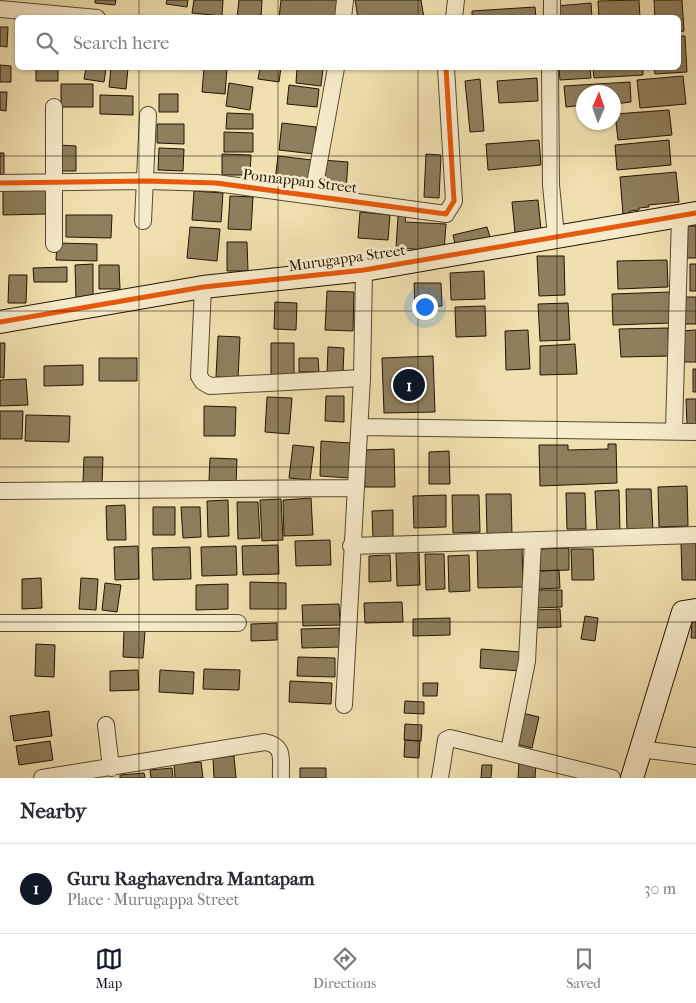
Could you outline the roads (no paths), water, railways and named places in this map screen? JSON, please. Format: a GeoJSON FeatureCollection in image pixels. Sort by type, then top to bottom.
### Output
{"type":"FeatureCollection","features":[{"type":"Feature","properties":{"kind":"street"},"geometry":{"type":"LineString","coordinates":[[343,15],[345,0]]}},
{"type":"Feature","properties":{"kind":"street"},"geometry":{"type":"LineString","coordinates":[[454,15],[456,0]]}},
{"type":"Feature","properties":{"kind":"street"},"geometry":{"type":"LineString","coordinates":[[552,0],[552,15]]}},
{"type":"Feature","properties":{"kind":"street"},"geometry":{"type":"LineString","coordinates":[[0,9],[18,5],[79,15]]}},
{"type":"Feature","properties":{"kind":"street"},"geometry":{"type":"LineString","coordinates":[[313,195],[336,70]]}},
{"type":"Feature","properties":{"kind":"street","name":"Ponnappan Street"},"geometry":{"type":"LineString","coordinates":[[0,183],[146,181],[216,183],[442,214],[449,211],[454,201],[446,70]]}},
{"type":"Feature","properties":{"kind":"street"},"geometry":{"type":"LineString","coordinates":[[550,70],[551,185],[556,236]]}},
{"type":"Feature","properties":{"kind":"street"},"geometry":{"type":"LineString","coordinates":[[54,107],[54,244]]}},
{"type":"Feature","properties":{"kind":"street"},"geometry":{"type":"LineString","coordinates":[[143,220],[148,115]]}},
{"type":"Feature","properties":{"kind":"street"},"geometry":{"type":"LineString","coordinates":[[674,431],[688,214]]}},
{"type":"Feature","properties":{"kind":"street","name":"Murugappa Street"},"geometry":{"type":"LineString","coordinates":[[0,322],[203,287],[364,270],[688,214]]}},
{"type":"Feature","properties":{"kind":"street"},"geometry":{"type":"LineString","coordinates":[[344,705],[351,546],[360,427],[364,270]]}},
{"type":"Feature","properties":{"kind":"street"},"geometry":{"type":"LineString","coordinates":[[203,287],[199,376],[203,382],[210,386],[362,378]]}},
{"type":"Feature","properties":{"kind":"street"},"geometry":{"type":"LineString","coordinates":[[360,427],[696,432]]}},
{"type":"Feature","properties":{"kind":"street"},"geometry":{"type":"LineString","coordinates":[[0,491],[356,488]]}},
{"type":"Feature","properties":{"kind":"street"},"geometry":{"type":"LineString","coordinates":[[351,546],[696,535]]}},
{"type":"Feature","properties":{"kind":"street"},"geometry":{"type":"LineString","coordinates":[[509,751],[527,661],[533,541]]}},
{"type":"Feature","properties":{"kind":"street"},"geometry":{"type":"LineString","coordinates":[[632,778],[683,612],[696,610]]}},
{"type":"Feature","properties":{"kind":"street"},"geometry":{"type":"LineString","coordinates":[[0,623],[238,623]]}},
{"type":"Feature","properties":{"kind":"street"},"geometry":{"type":"LineString","coordinates":[[106,725],[111,768]]}},
{"type":"Feature","properties":{"kind":"street"},"geometry":{"type":"LineString","coordinates":[[440,778],[448,738],[509,751],[612,778]]}},
{"type":"Feature","properties":{"kind":"street"},"geometry":{"type":"LineString","coordinates":[[42,778],[265,742],[276,745],[280,749],[281,778]]}},
{"type":"Feature","properties":{"kind":"street"},"geometry":{"type":"LineString","coordinates":[[640,749],[696,756]]}},
{"type":"Feature","properties":{"kind":"place","name":"Guru Raghavendra Mantapam"},"geometry":{"type":"Point","coordinates":[409,385]}}]}
